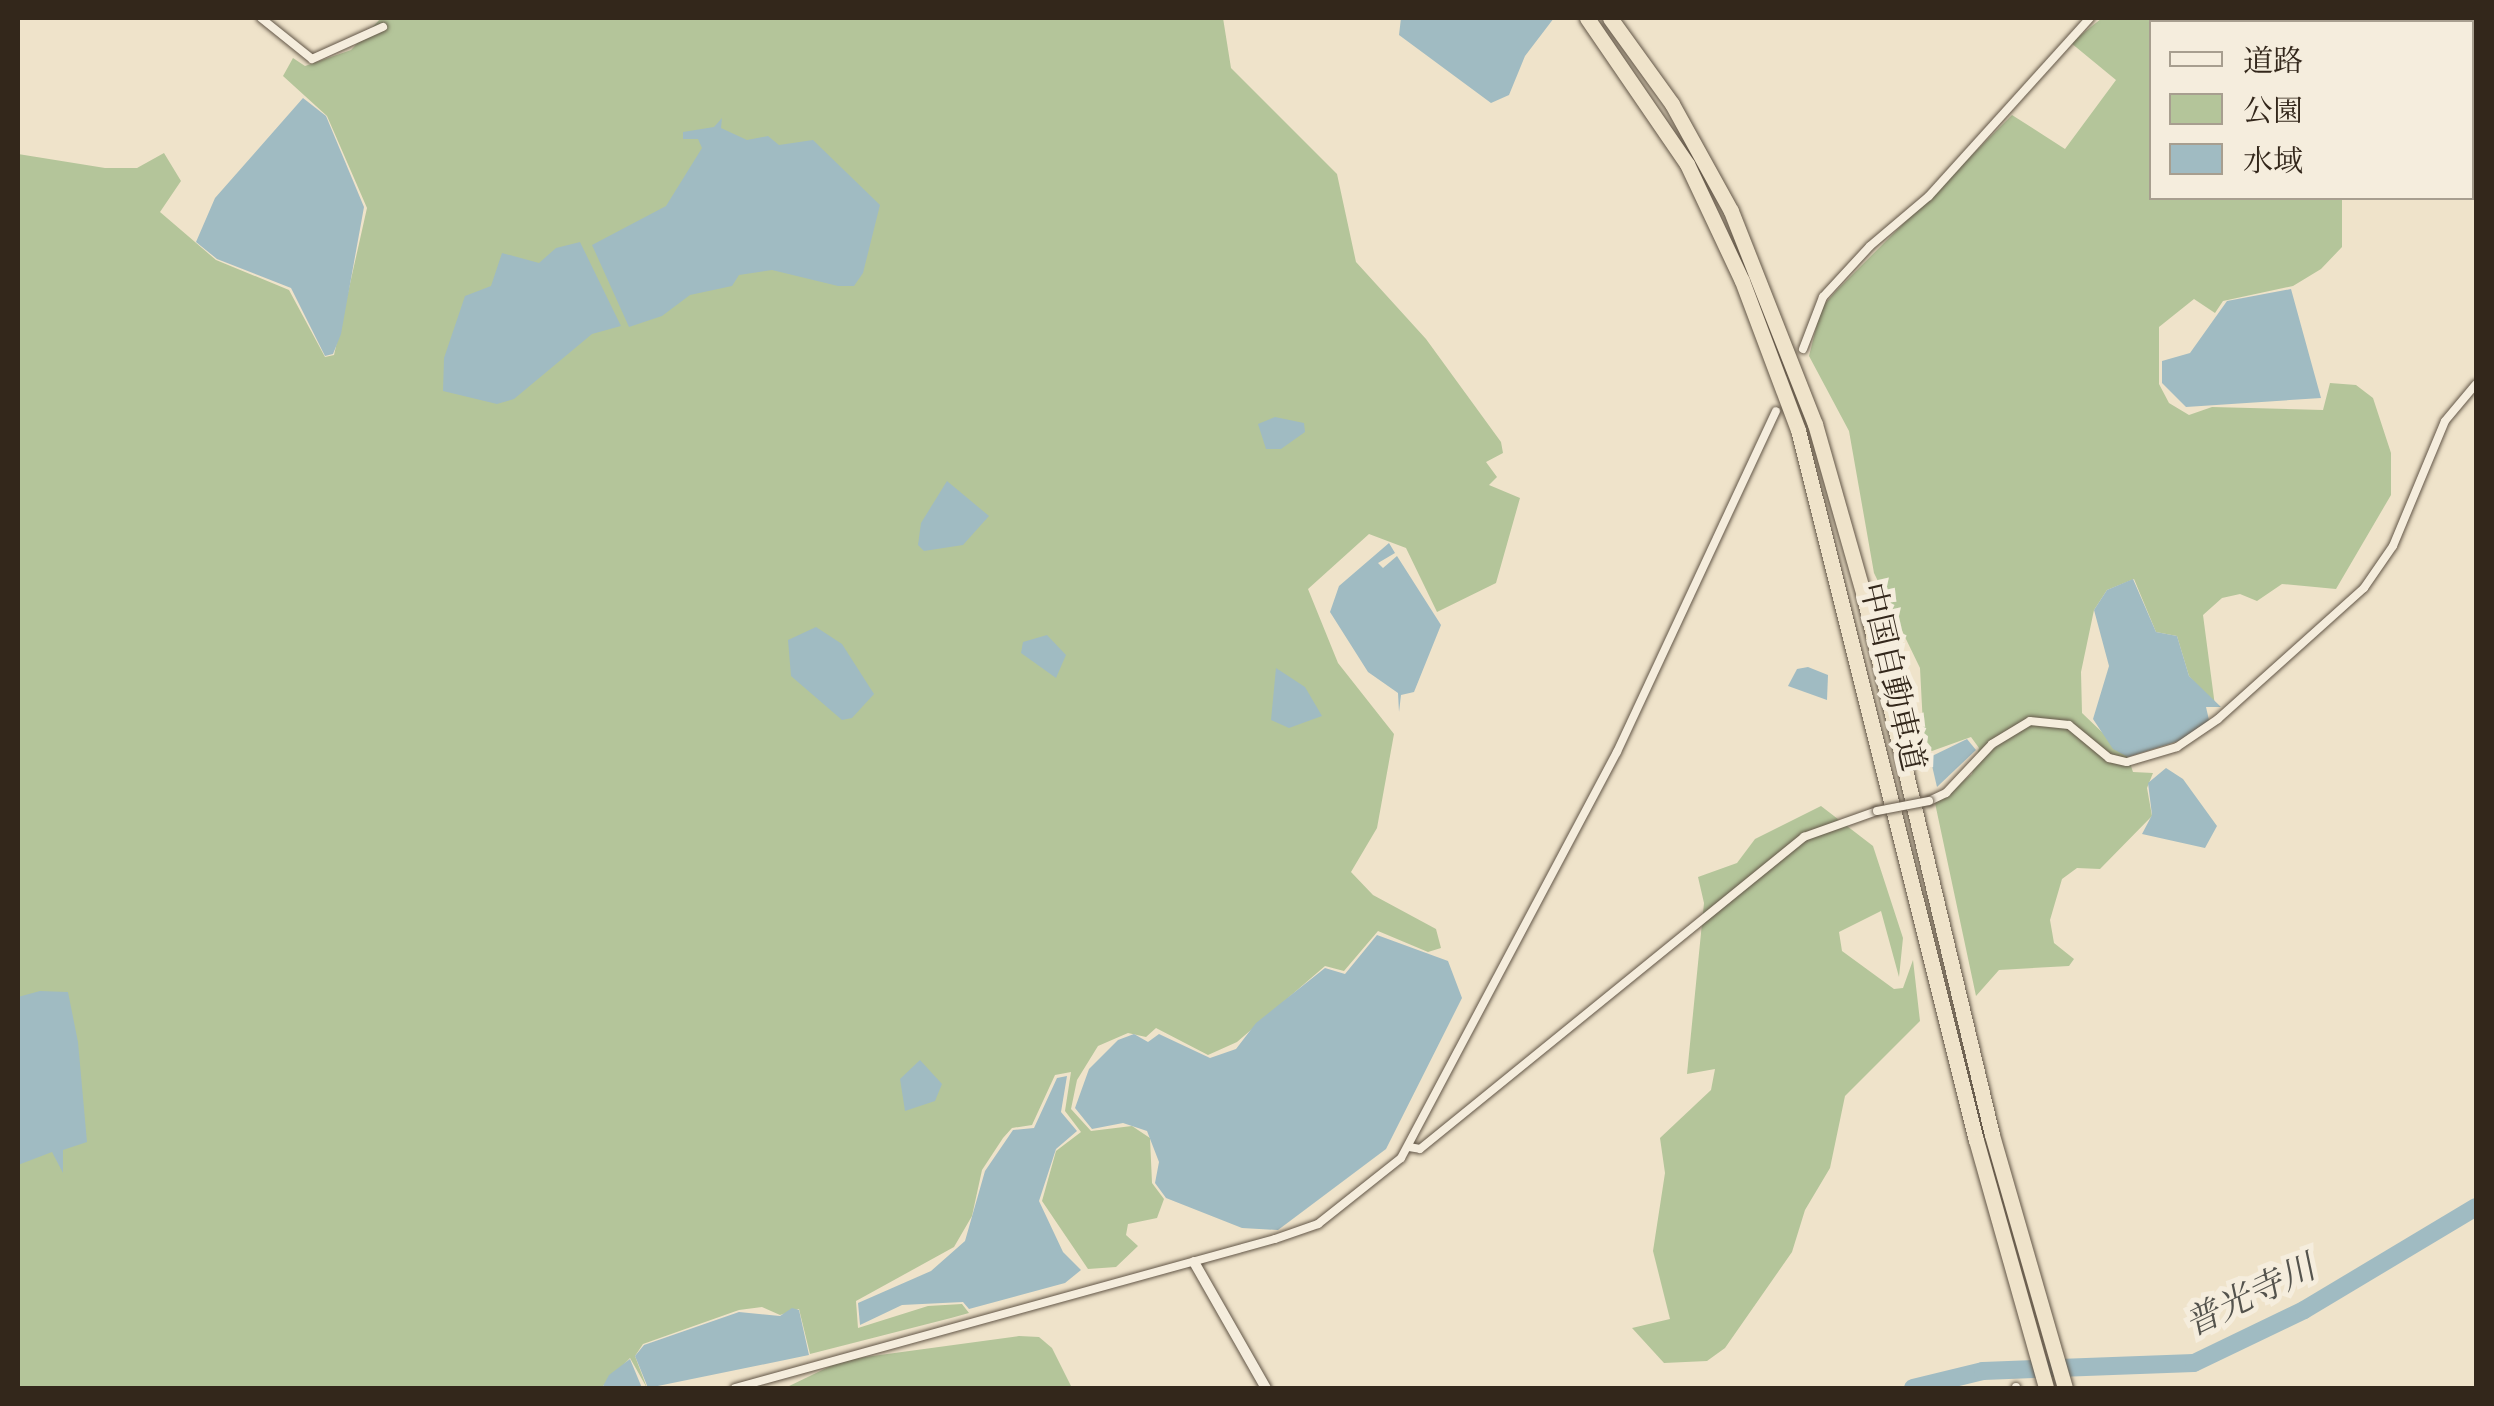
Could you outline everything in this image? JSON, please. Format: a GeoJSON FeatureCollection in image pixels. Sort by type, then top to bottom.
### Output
{"type":"FeatureCollection","features":[{"type":"Feature","properties":{"kind":"highway","name":"中国自動車道"},"geometry":{"type":"LineString","coordinates":[[1587,18],[1658,116],[1712,215],[1798,430],[1971,1121],[2046,1388]]}},
{"type":"Feature","properties":{"kind":"highway","name":"中国自動車道"},"geometry":{"type":"LineString","coordinates":[[1610,18],[1672,104],[1731,211],[1815,424],[1863,593],[1966,1034],[2066,1388]]}},
{"type":"Feature","properties":{"kind":"street"},"geometry":{"type":"LineString","coordinates":[[261,18],[276,36],[312,58],[383,28]]}},
{"type":"Feature","properties":{"kind":"street"},"geometry":{"type":"LineString","coordinates":[[1803,349],[1823,297],[1870,246],[1929,196],[2090,18]]}},
{"type":"Feature","properties":{"kind":"street"},"geometry":{"type":"LineString","coordinates":[[1409,1146],[1420,1149],[1804,836],[1877,810],[1929,801],[1946,792],[1992,744],[2030,720],[2069,725],[2109,758],[2127,762],[2176,747],[2218,719],[2364,588],[2394,546],[2445,421],[2476,384]]}},
{"type":"Feature","properties":{"kind":"street"},"geometry":{"type":"LineString","coordinates":[[735,1388],[1194,1262],[1318,1224],[1409,1146],[1617,752],[1776,410]]}},
{"type":"Feature","properties":{"kind":"street"},"geometry":{"type":"LineString","coordinates":[[1194,1262],[1266,1388]]}},
{"type":"Feature","properties":{"kind":"green space"},"geometry":{"type":"Polygon","coordinates":[[[381,18],[1223,18],[1231,68],[1337,174],[1356,262],[1426,339],[1501,442],[1503,453],[1486,462],[1497,477],[1489,485],[1520,498],[1496,583],[1437,612],[1406,548],[1369,534],[1308,589],[1338,663],[1394,734],[1377,828],[1351,872],[1373,895],[1436,929],[1441,948],[1428,952],[1378,931],[1344,971],[1325,966],[1237,1042],[1208,1055],[1156,1028],[1146,1037],[1128,1033],[1098,1046],[1077,1080],[1071,1109],[1091,1131],[1132,1126],[1150,1138],[1152,1183],[1164,1199],[1157,1218],[1128,1224],[1126,1235],[1138,1246],[1116,1267],[1088,1269],[1042,1201],[1056,1151],[1081,1132],[1065,1111],[1071,1072],[1055,1075],[1032,1125],[1012,1128],[1003,1138],[982,1170],[972,1216],[954,1247],[856,1301],[858,1328],[928,1306],[962,1304],[969,1313],[810,1354],[799,1309],[780,1315],[762,1307],[739,1310],[643,1344],[635,1356],[647,1388],[630,1358],[601,1388],[18,1388],[18,154],[105,168],[137,168],[164,153],[181,181],[160,212],[216,260],[289,290],[325,357],[334,355],[367,208],[327,116],[283,76],[293,58],[305,66],[351,50],[381,18]]]}},
{"type":"Feature","properties":{"kind":"green space"},"geometry":{"type":"Polygon","coordinates":[[[2102,18],[2391,18],[2149,20],[2149,200],[2342,200],[2342,247],[2321,269],[2293,286],[2223,301],[2215,313],[2194,299],[2159,327],[2159,384],[2169,403],[2189,415],[2212,407],[2323,410],[2330,383],[2356,385],[2373,398],[2391,453],[2391,495],[2336,589],[2282,584],[2257,601],[2240,594],[2222,598],[2203,615],[2215,706],[2189,676],[2177,636],[2156,632],[2134,579],[2107,590],[2094,610],[2081,672],[2082,713],[2128,757],[2133,772],[2153,773],[2147,788],[2152,816],[2100,869],[2077,868],[2062,879],[2050,920],[2054,943],[2074,959],[2069,966],[1999,970],[1976,996],[1935,803],[1972,774],[1979,748],[1971,737],[1932,751],[1924,745],[1920,668],[1874,573],[1849,431],[1809,356],[1821,308],[2012,115],[2065,149],[2116,80],[2071,43],[2102,18]]]}},
{"type":"Feature","properties":{"kind":"green space"},"geometry":{"type":"Polygon","coordinates":[[[1821,806],[1873,846],[1903,938],[1899,977],[1881,911],[1839,932],[1842,951],[1894,989],[1903,988],[1913,960],[1920,1021],[1845,1096],[1830,1168],[1805,1210],[1792,1252],[1725,1348],[1707,1361],[1664,1363],[1632,1328],[1670,1319],[1653,1251],[1665,1173],[1660,1138],[1711,1090],[1715,1069],[1687,1074],[1704,903],[1698,877],[1737,863],[1755,839],[1821,806]]]}},
{"type":"Feature","properties":{"kind":"green space"},"geometry":{"type":"Polygon","coordinates":[[[1019,1336],[1039,1337],[1052,1348],[1072,1388],[785,1388],[843,1360],[1019,1336]]]}},
{"type":"Feature","properties":{"kind":"water"},"geometry":{"type":"Polygon","coordinates":[[[1401,18],[1554,18],[1525,56],[1509,95],[1491,103],[1399,35],[1401,18]]]}},
{"type":"Feature","properties":{"kind":"water"},"geometry":{"type":"Polygon","coordinates":[[[303,98],[326,116],[364,207],[341,334],[333,354],[325,356],[291,288],[217,259],[196,242],[215,198],[303,98]]]}},
{"type":"Feature","properties":{"kind":"water"},"geometry":{"type":"Polygon","coordinates":[[[722,118],[721,128],[747,140],[768,136],[779,145],[813,140],[880,205],[863,273],[854,286],[838,286],[772,270],[739,275],[732,286],[690,295],[662,316],[629,327],[592,245],[666,206],[702,148],[698,139],[683,139],[683,132],[714,127],[722,118]]]}},
{"type":"Feature","properties":{"kind":"water"},"geometry":{"type":"Polygon","coordinates":[[[580,242],[621,326],[592,334],[514,399],[497,404],[443,391],[444,358],[465,296],[491,286],[502,253],[539,263],[556,248],[580,242]]]}},
{"type":"Feature","properties":{"kind":"water"},"geometry":{"type":"Polygon","coordinates":[[[2291,289],[2321,398],[2186,407],[2162,383],[2162,361],[2190,353],[2227,301],[2291,289]]]}},
{"type":"Feature","properties":{"kind":"water"},"geometry":{"type":"Polygon","coordinates":[[[1275,417],[1304,423],[1305,432],[1281,449],[1266,449],[1258,424],[1275,417]]]}},
{"type":"Feature","properties":{"kind":"water"},"geometry":{"type":"Polygon","coordinates":[[[947,481],[989,516],[963,545],[924,551],[918,545],[921,523],[947,481]]]}},
{"type":"Feature","properties":{"kind":"water"},"geometry":{"type":"Polygon","coordinates":[[[1389,543],[1395,553],[1378,563],[1383,568],[1397,556],[1441,625],[1414,692],[1401,695],[1399,712],[1398,693],[1368,672],[1330,612],[1339,586],[1389,543]]]}},
{"type":"Feature","properties":{"kind":"water"},"geometry":{"type":"Polygon","coordinates":[[[2133,579],[2156,632],[2177,636],[2189,676],[2221,707],[2206,707],[2209,720],[2191,737],[2128,757],[2113,749],[2093,719],[2109,666],[2094,610],[2107,590],[2133,579]]]}},
{"type":"Feature","properties":{"kind":"water"},"geometry":{"type":"Polygon","coordinates":[[[816,627],[842,644],[874,694],[852,718],[842,720],[791,676],[788,640],[816,627]]]}},
{"type":"Feature","properties":{"kind":"water"},"geometry":{"type":"Polygon","coordinates":[[[1047,635],[1066,655],[1056,678],[1021,653],[1023,642],[1047,635]]]}},
{"type":"Feature","properties":{"kind":"water"},"geometry":{"type":"Polygon","coordinates":[[[1808,667],[1828,675],[1827,700],[1788,686],[1797,669],[1808,667]]]}},
{"type":"Feature","properties":{"kind":"water"},"geometry":{"type":"Polygon","coordinates":[[[1276,668],[1305,687],[1322,716],[1289,728],[1271,720],[1276,668]]]}},
{"type":"Feature","properties":{"kind":"water"},"geometry":{"type":"Polygon","coordinates":[[[1967,739],[1976,750],[1937,787],[1930,757],[1967,739]]]}},
{"type":"Feature","properties":{"kind":"water"},"geometry":{"type":"Polygon","coordinates":[[[2166,768],[2183,779],[2217,826],[2205,848],[2142,834],[2152,815],[2148,783],[2166,768]]]}},
{"type":"Feature","properties":{"kind":"water"},"geometry":{"type":"Polygon","coordinates":[[[1377,935],[1448,961],[1462,998],[1386,1149],[1278,1230],[1242,1228],[1166,1198],[1155,1183],[1159,1162],[1147,1131],[1123,1123],[1092,1129],[1075,1108],[1089,1069],[1118,1040],[1134,1034],[1148,1042],[1159,1034],[1210,1058],[1236,1049],[1256,1023],[1325,968],[1345,974],[1377,935]]]}},
{"type":"Feature","properties":{"kind":"water"},"geometry":{"type":"Polygon","coordinates":[[[40,991],[68,992],[78,1042],[87,1142],[63,1150],[63,1173],[52,1152],[18,1165],[18,997],[40,991]]]}},
{"type":"Feature","properties":{"kind":"water"},"geometry":{"type":"Polygon","coordinates":[[[920,1060],[942,1084],[935,1101],[905,1111],[900,1079],[920,1060]]]}},
{"type":"Feature","properties":{"kind":"water"},"geometry":{"type":"Polygon","coordinates":[[[1067,1076],[1061,1112],[1077,1131],[1056,1149],[1039,1201],[1063,1252],[1081,1270],[1065,1283],[969,1309],[963,1302],[902,1305],[860,1325],[858,1303],[931,1271],[965,1241],[985,1171],[1013,1130],[1034,1128],[1057,1078],[1067,1076]]]}},
{"type":"Feature","properties":{"kind":"water"},"geometry":{"type":"Polygon","coordinates":[[[792,1308],[799,1310],[809,1355],[648,1388],[635,1356],[644,1345],[739,1312],[780,1316],[792,1308]]]}},
{"type":"Feature","properties":{"kind":"water"},"geometry":{"type":"Polygon","coordinates":[[[630,1359],[642,1388],[602,1388],[609,1375],[630,1359]]]}},
{"type":"Feature","properties":{"kind":"waterway","name":"普光寺川"},"geometry":{"type":"LineString","coordinates":[[1913,1388],[1983,1371],[2194,1363],[2304,1310],[2476,1207]]}}]}
